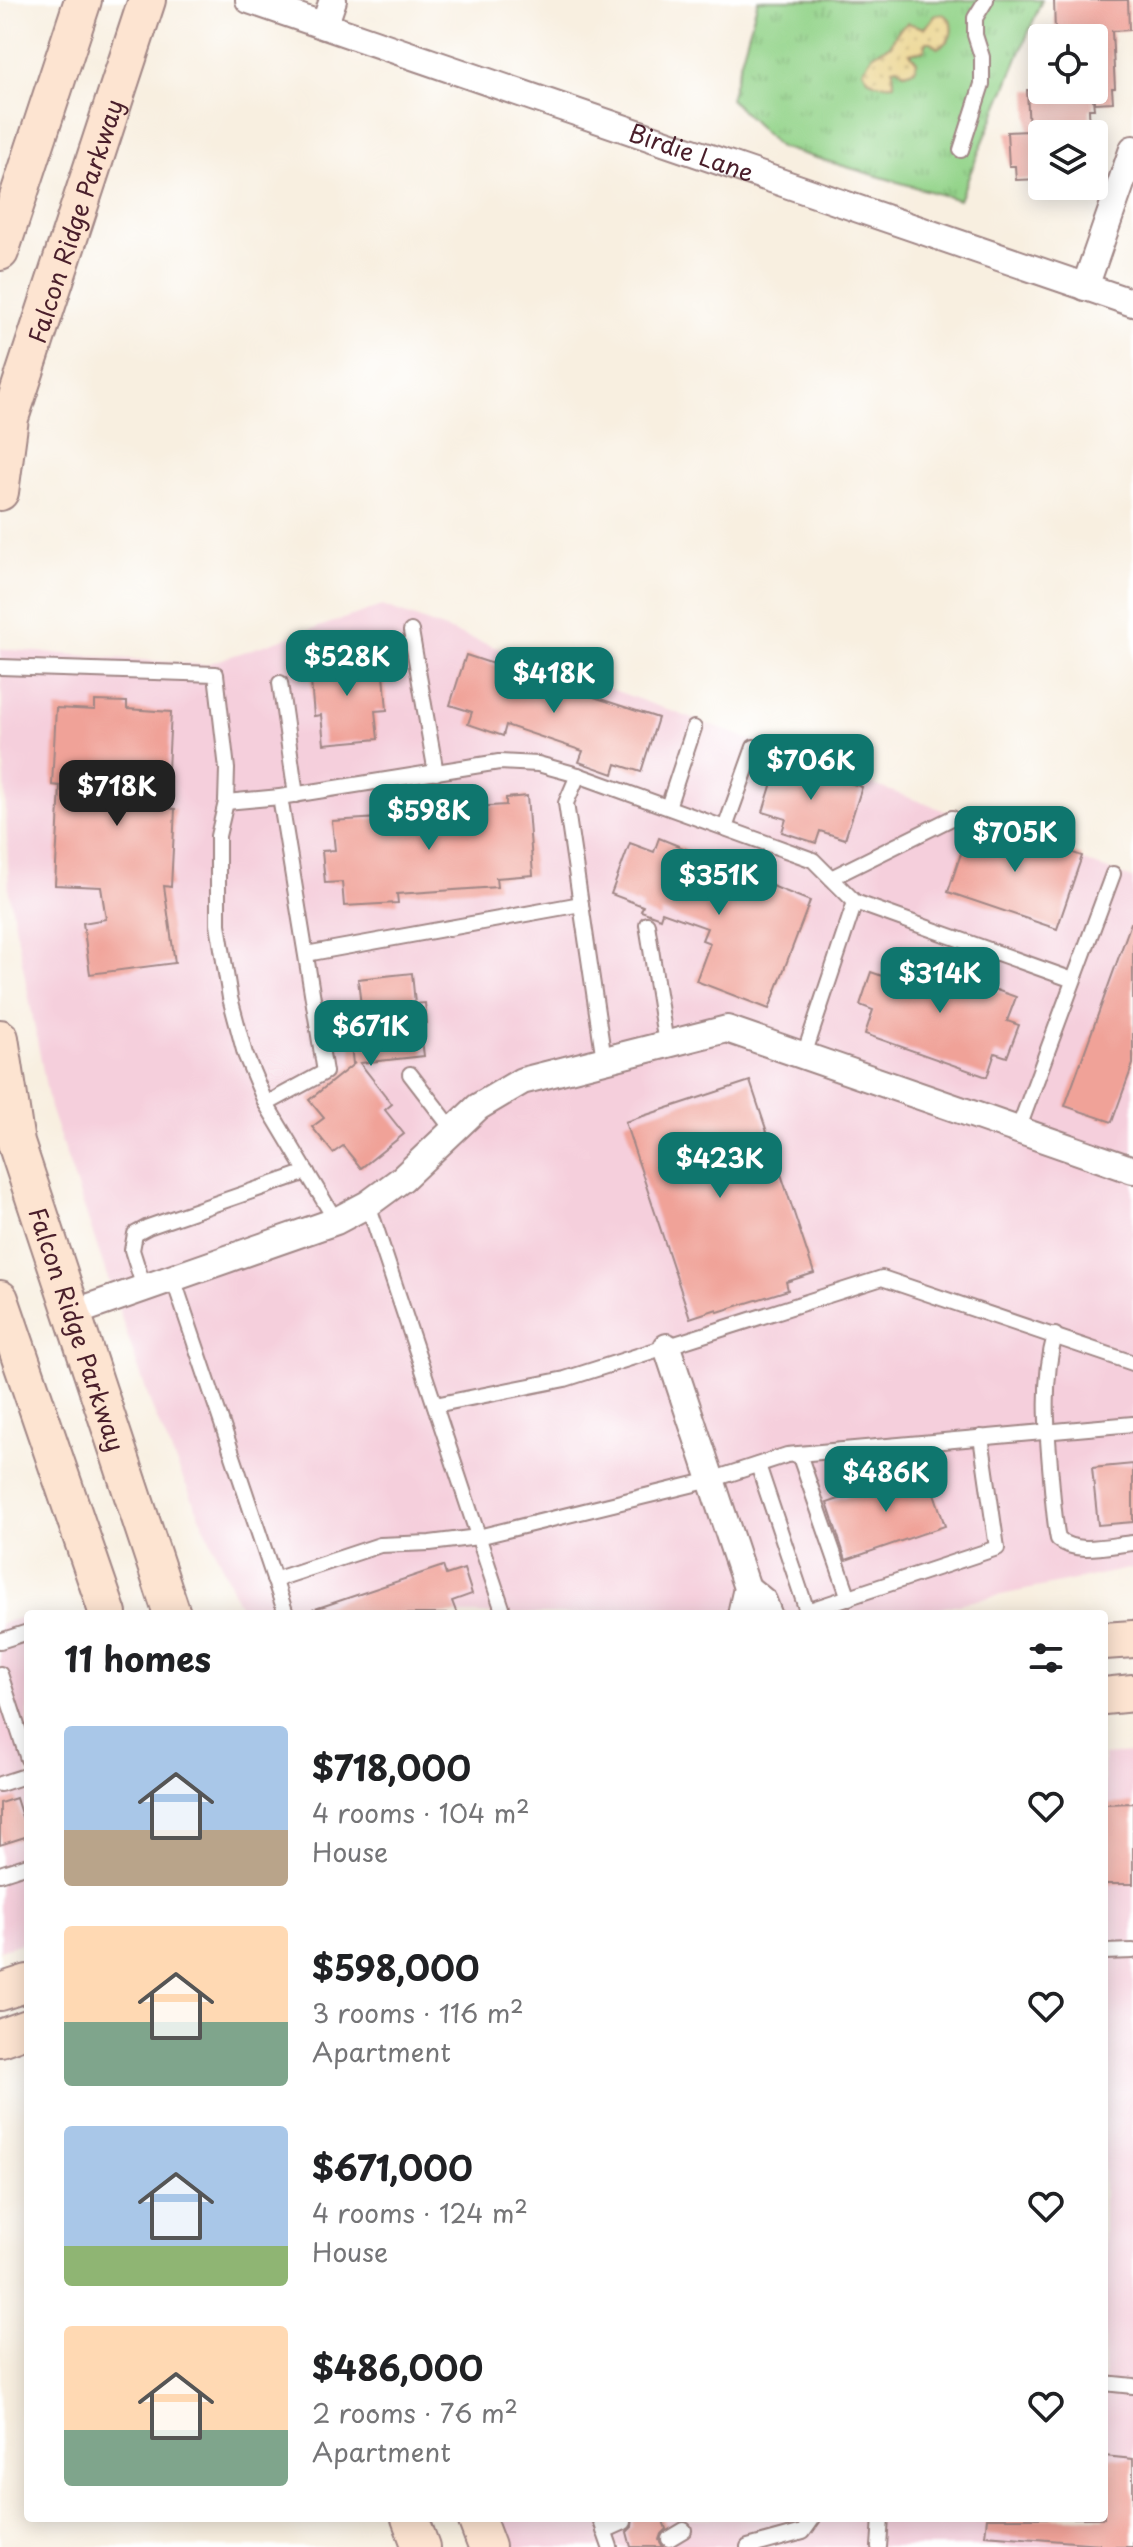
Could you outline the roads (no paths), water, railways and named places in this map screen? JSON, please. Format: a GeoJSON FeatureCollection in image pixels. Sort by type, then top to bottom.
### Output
{"type":"FeatureCollection","features":[{"type":"Feature","properties":{"kind":"main road"},"geometry":{"type":"LineString","coordinates":[[0,252],[83,0]]}},
{"type":"Feature","properties":{"kind":"main road","name":"Falcon Ridge Parkway"},"geometry":{"type":"LineString","coordinates":[[0,492],[10,418],[147,0]]}},
{"type":"Feature","properties":{"kind":"main road","name":"Falcon Ridge Parkway"},"geometry":{"type":"LineString","coordinates":[[0,1038],[16,1143],[171,1610]]}},
{"type":"Feature","properties":{"kind":"main road"},"geometry":{"type":"LineString","coordinates":[[0,1299],[103,1610]]}},
{"type":"Feature","properties":{"kind":"main road"},"geometry":{"type":"LineString","coordinates":[[1108,1641],[1133,1639]]}},
{"type":"Feature","properties":{"kind":"main road"},"geometry":{"type":"LineString","coordinates":[[1108,1696],[1133,1693]]}},
{"type":"Feature","properties":{"kind":"main road"},"geometry":{"type":"LineString","coordinates":[[0,1992],[24,1984]]}},
{"type":"Feature","properties":{"kind":"main road"},"geometry":{"type":"LineString","coordinates":[[0,2038],[24,2029]]}},
{"type":"Feature","properties":{"kind":"main road"},"geometry":{"type":"LineString","coordinates":[[412,2522],[421,2547]]}},
{"type":"Feature","properties":{"kind":"main road"},"geometry":{"type":"LineString","coordinates":[[478,2522],[487,2547]]}},
{"type":"Feature","properties":{"kind":"street","name":"Birdie Lane"},"geometry":{"type":"LineString","coordinates":[[249,0],[1133,302]]}},
{"type":"Feature","properties":{"kind":"street"},"geometry":{"type":"LineString","coordinates":[[324,26],[333,0]]}},
{"type":"Feature","properties":{"kind":"street"},"geometry":{"type":"LineString","coordinates":[[1085,287],[1121,223],[1133,149]]}},
{"type":"Feature","properties":{"kind":"street"},"geometry":{"type":"LineString","coordinates":[[73,1313],[336,1221],[368,1204],[402,1179],[478,1107],[522,1081],[727,1029],[1133,1170]]}},
{"type":"Feature","properties":{"kind":"street"},"geometry":{"type":"LineString","coordinates":[[667,1347],[711,1480],[745,1601],[763,1601],[766,1610]]}},
{"type":"Feature","properties":{"kind":"lane"},"geometry":{"type":"LineString","coordinates":[[961,150],[982,84],[982,57],[975,35],[975,18],[986,0]]}},
{"type":"Feature","properties":{"kind":"lane"},"geometry":{"type":"LineString","coordinates":[[411,631],[436,773]]}},
{"type":"Feature","properties":{"kind":"lane"},"geometry":{"type":"LineString","coordinates":[[0,667],[216,674],[227,769],[226,802],[218,836],[218,924],[230,998],[241,1040],[266,1104],[336,1221]]}},
{"type":"Feature","properties":{"kind":"lane"},"geometry":{"type":"LineString","coordinates":[[280,683],[296,795]]}},
{"type":"Feature","properties":{"kind":"lane"},"geometry":{"type":"LineString","coordinates":[[668,807],[694,728]]}},
{"type":"Feature","properties":{"kind":"lane"},"geometry":{"type":"LineString","coordinates":[[725,828],[754,747]]}},
{"type":"Feature","properties":{"kind":"lane"},"geometry":{"type":"LineString","coordinates":[[226,802],[296,795],[499,762],[538,764],[578,775],[813,860],[855,902],[1073,980]]}},
{"type":"Feature","properties":{"kind":"lane"},"geometry":{"type":"LineString","coordinates":[[578,775],[566,803],[604,1060]]}},
{"type":"Feature","properties":{"kind":"lane"},"geometry":{"type":"LineString","coordinates":[[266,1104],[325,1072],[280,797]]}},
{"type":"Feature","properties":{"kind":"lane"},"geometry":{"type":"LineString","coordinates":[[831,878],[952,818]]}},
{"type":"Feature","properties":{"kind":"lane"},"geometry":{"type":"LineString","coordinates":[[1018,1130],[1113,874]]}},
{"type":"Feature","properties":{"kind":"lane"},"geometry":{"type":"LineString","coordinates":[[804,1055],[855,902]]}},
{"type":"Feature","properties":{"kind":"lane"},"geometry":{"type":"LineString","coordinates":[[306,954],[581,904]]}},
{"type":"Feature","properties":{"kind":"lane"},"geometry":{"type":"LineString","coordinates":[[647,924],[666,1044]]}},
{"type":"Feature","properties":{"kind":"lane"},"geometry":{"type":"LineString","coordinates":[[410,1074],[453,1130]]}},
{"type":"Feature","properties":{"kind":"lane"},"geometry":{"type":"LineString","coordinates":[[144,1288],[132,1250],[135,1234],[307,1172]]}},
{"type":"Feature","properties":{"kind":"lane"},"geometry":{"type":"LineString","coordinates":[[368,1204],[503,1610]]}},
{"type":"Feature","properties":{"kind":"lane"},"geometry":{"type":"LineString","coordinates":[[173,1278],[285,1610]]}},
{"type":"Feature","properties":{"kind":"lane"},"geometry":{"type":"LineString","coordinates":[[435,1405],[565,1379],[882,1278],[1133,1363]]}},
{"type":"Feature","properties":{"kind":"lane"},"geometry":{"type":"LineString","coordinates":[[1055,1335],[1051,1349],[1047,1430],[1058,1539],[1066,1546],[1076,1548],[1133,1543]]}},
{"type":"Feature","properties":{"kind":"lane"},"geometry":{"type":"LineString","coordinates":[[274,1580],[380,1545],[478,1537],[711,1480],[787,1455],[1133,1424]]}},
{"type":"Feature","properties":{"kind":"lane"},"geometry":{"type":"LineString","coordinates":[[810,1610],[997,1548],[981,1437]]}},
{"type":"Feature","properties":{"kind":"lane"},"geometry":{"type":"LineString","coordinates":[[799,1454],[849,1598]]}},
{"type":"Feature","properties":{"kind":"lane"},"geometry":{"type":"LineString","coordinates":[[758,1465],[807,1610]]}},
{"type":"Feature","properties":{"kind":"lane"},"geometry":{"type":"LineString","coordinates":[[0,1641],[24,1633]]}},
{"type":"Feature","properties":{"kind":"lane"},"geometry":{"type":"LineString","coordinates":[[0,1674],[24,1747]]}},
{"type":"Feature","properties":{"kind":"lane"},"geometry":{"type":"LineString","coordinates":[[0,1784],[24,1776]]}},
{"type":"Feature","properties":{"kind":"lane"},"geometry":{"type":"LineString","coordinates":[[0,1874],[24,1866]]}},
{"type":"Feature","properties":{"kind":"lane"},"geometry":{"type":"LineString","coordinates":[[1108,1952],[1133,1951]]}},
{"type":"Feature","properties":{"kind":"lane"},"geometry":{"type":"LineString","coordinates":[[1108,2383],[1133,2386]]}},
{"type":"Feature","properties":{"kind":"lane"},"geometry":{"type":"LineString","coordinates":[[610,2547],[602,2524],[624,2522]]}},
{"type":"Feature","properties":{"kind":"lane"},"geometry":{"type":"LineString","coordinates":[[748,2547],[803,2532],[810,2522]]}},
{"type":"Feature","properties":{"kind":"lane"},"geometry":{"type":"LineString","coordinates":[[879,2547],[881,2522]]}},
{"type":"Feature","properties":{"kind":"lane"},"geometry":{"type":"LineString","coordinates":[[669,2539],[684,2530]]}}]}
